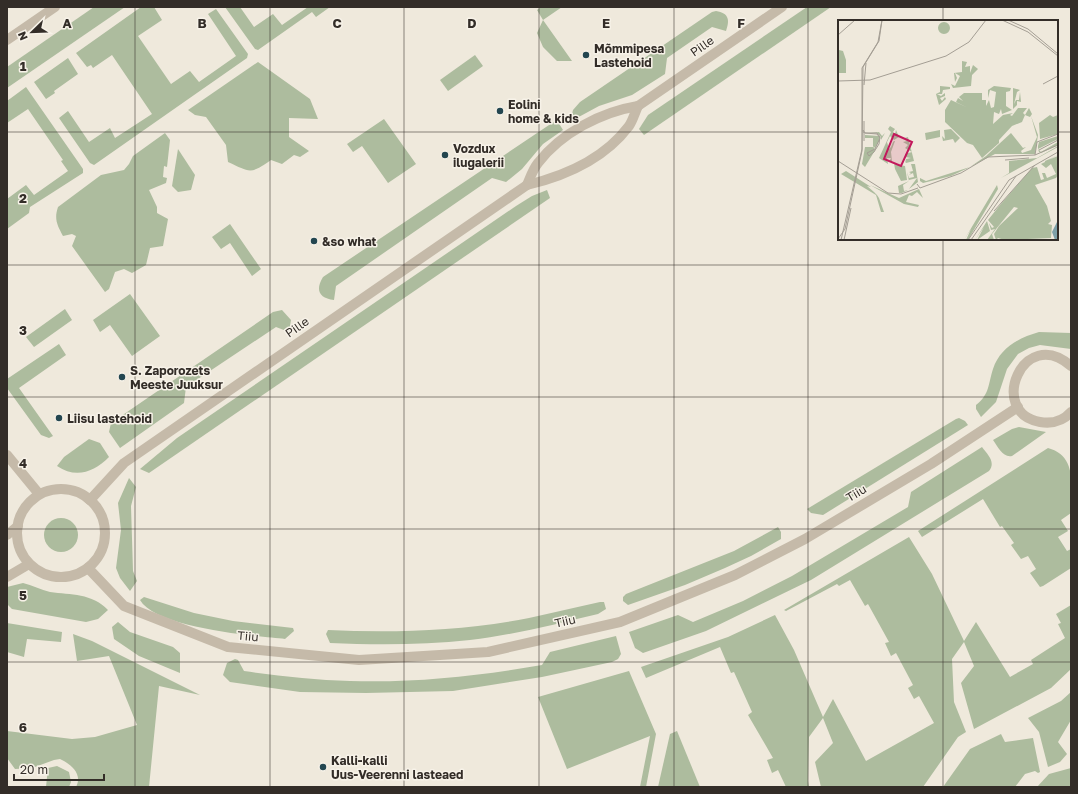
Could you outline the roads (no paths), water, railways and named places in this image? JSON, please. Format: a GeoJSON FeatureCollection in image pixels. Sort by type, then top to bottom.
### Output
{"type":"FeatureCollection","features":[{"type":"Feature","properties":{"kind":"street"},"geometry":{"type":"LineString","coordinates":[[7,40],[55,7]]}},
{"type":"Feature","properties":{"kind":"street","name":"Pille"},"geometry":{"type":"LineString","coordinates":[[527,185],[537,164],[553,146],[596,118],[620,109],[638,106],[782,7]]}},
{"type":"Feature","properties":{"kind":"street","name":"Pille"},"geometry":{"type":"LineString","coordinates":[[90,500],[124,463],[527,185],[550,180],[572,171],[615,143],[630,124],[638,106]]}},
{"type":"Feature","properties":{"kind":"street"},"geometry":{"type":"LineString","coordinates":[[1071,366],[1065,360],[1054,356],[1043,355],[1032,358],[1023,365],[1016,374],[1013,385],[1014,397],[1018,407],[1026,416],[1035,421],[1046,423],[1057,422],[1071,412]]}},
{"type":"Feature","properties":{"kind":"street","name":"Tiiu"},"geometry":{"type":"LineString","coordinates":[[88,568],[124,606],[228,647],[359,660],[488,652],[620,622],[735,575],[805,539],[931,464],[1018,407]]}},
{"type":"Feature","properties":{"kind":"street"},"geometry":{"type":"LineString","coordinates":[[7,455],[39,494]]}},
{"type":"Feature","properties":{"kind":"street"},"geometry":{"type":"LineString","coordinates":[[66,489],[79,492],[90,500],[99,510],[104,522],[105,534],[103,547],[97,559],[88,568],[77,574],[58,576],[39,571],[29,564],[17,540],[21,513],[29,502],[39,494],[52,490],[66,489]]}},
{"type":"Feature","properties":{"kind":"street"},"geometry":{"type":"LineString","coordinates":[[7,535],[18,526]]}},
{"type":"Feature","properties":{"kind":"street"},"geometry":{"type":"LineString","coordinates":[[7,577],[29,564]]}},
{"type":"Feature","properties":{"kind":"place","name":"Mõmmipesa Lastehoid"},"geometry":{"type":"Point","coordinates":[586,55]}},
{"type":"Feature","properties":{"kind":"place","name":"Eolini home & kids"},"geometry":{"type":"Point","coordinates":[500,111]}},
{"type":"Feature","properties":{"kind":"place","name":"Vozdux ilugalerii"},"geometry":{"type":"Point","coordinates":[445,155]}},
{"type":"Feature","properties":{"kind":"place","name":"&so what"},"geometry":{"type":"Point","coordinates":[314,241]}},
{"type":"Feature","properties":{"kind":"place","name":"S. Zaporozets Meeste Juuksur"},"geometry":{"type":"Point","coordinates":[122,377]}},
{"type":"Feature","properties":{"kind":"place","name":"Liisu lastehoid"},"geometry":{"type":"Point","coordinates":[59,418]}},
{"type":"Feature","properties":{"kind":"place","name":"Kalli-kalli Uus-Veerenni lasteaed"},"geometry":{"type":"Point","coordinates":[323,767]}}]}
